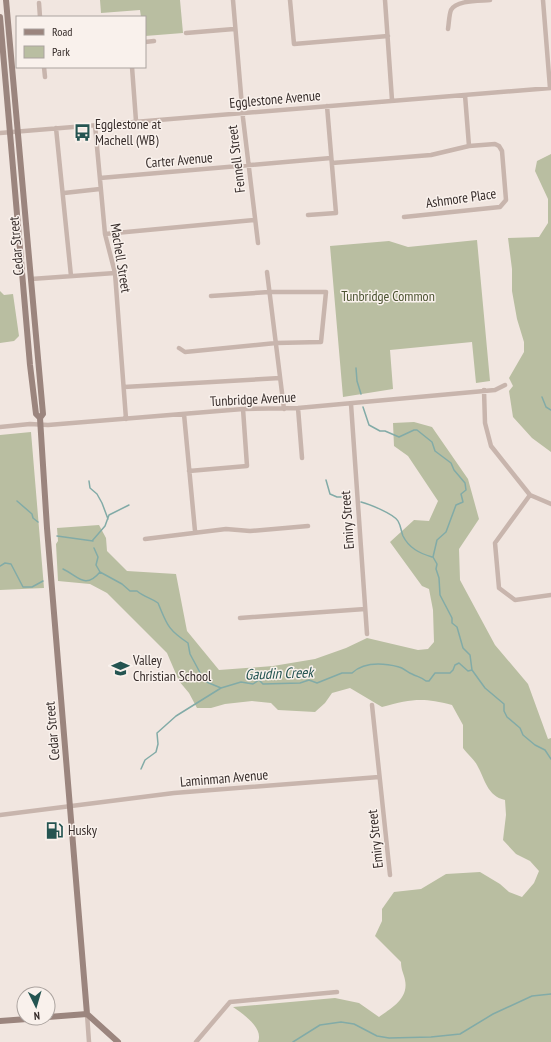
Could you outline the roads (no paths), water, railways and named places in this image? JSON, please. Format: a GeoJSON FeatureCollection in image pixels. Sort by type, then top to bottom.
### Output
{"type":"FeatureCollection","features":[{"type":"Feature","properties":{"kind":"main road","name":"Cedar Street"},"geometry":{"type":"LineString","coordinates":[[6,0],[30,365],[36,414],[40,421],[47,528],[87,1014]]}},
{"type":"Feature","properties":{"kind":"main road","name":"Cedar Street"},"geometry":{"type":"LineString","coordinates":[[0,17],[31,279],[43,414],[40,421]]}},
{"type":"Feature","properties":{"kind":"main road"},"geometry":{"type":"LineString","coordinates":[[56,1016],[87,1014],[118,1042]]}},
{"type":"Feature","properties":{"kind":"main road"},"geometry":{"type":"LineString","coordinates":[[0,1021],[16,1020]]}},
{"type":"Feature","properties":{"kind":"street","name":"Fennell Street"},"geometry":{"type":"LineString","coordinates":[[233,0],[234,29],[242,112],[258,243]]}},
{"type":"Feature","properties":{"kind":"street"},"geometry":{"type":"LineString","coordinates":[[290,0],[294,44],[388,36]]}},
{"type":"Feature","properties":{"kind":"street"},"geometry":{"type":"LineString","coordinates":[[385,0],[392,100]]}},
{"type":"Feature","properties":{"kind":"street"},"geometry":{"type":"LineString","coordinates":[[448,29],[451,10],[456,5],[464,2],[490,0]]}},
{"type":"Feature","properties":{"kind":"street"},"geometry":{"type":"LineString","coordinates":[[543,0],[551,88]]}},
{"type":"Feature","properties":{"kind":"street"},"geometry":{"type":"LineString","coordinates":[[38,3],[40,16]]}},
{"type":"Feature","properties":{"kind":"street"},"geometry":{"type":"LineString","coordinates":[[186,33],[234,29]]}},
{"type":"Feature","properties":{"kind":"street"},"geometry":{"type":"LineString","coordinates":[[146,42],[154,41]]}},
{"type":"Feature","properties":{"kind":"street"},"geometry":{"type":"LineString","coordinates":[[44,68],[45,77]]}},
{"type":"Feature","properties":{"kind":"street"},"geometry":{"type":"LineString","coordinates":[[132,68],[136,121]]}},
{"type":"Feature","properties":{"kind":"street","name":"Egglestone Avenue"},"geometry":{"type":"LineString","coordinates":[[0,133],[96,126],[242,112],[551,88]]}},
{"type":"Feature","properties":{"kind":"street"},"geometry":{"type":"LineString","coordinates":[[465,95],[469,146]]}},
{"type":"Feature","properties":{"kind":"street"},"geometry":{"type":"LineString","coordinates":[[308,215],[336,213],[327,106]]}},
{"type":"Feature","properties":{"kind":"street","name":"Machell Street"},"geometry":{"type":"LineString","coordinates":[[96,126],[100,189],[105,234],[114,272],[126,419]]}},
{"type":"Feature","properties":{"kind":"street"},"geometry":{"type":"LineString","coordinates":[[56,128],[64,193],[71,276]]}},
{"type":"Feature","properties":{"kind":"street","name":"Ashmore Place"},"geometry":{"type":"LineString","coordinates":[[404,217],[500,207],[504,204],[506,200],[502,151],[499,146],[495,144],[469,146]]}},
{"type":"Feature","properties":{"kind":"street","name":"Carter Avenue"},"geometry":{"type":"LineString","coordinates":[[100,178],[249,165],[431,155],[469,146]]}},
{"type":"Feature","properties":{"kind":"street"},"geometry":{"type":"LineString","coordinates":[[64,193],[100,189]]}},
{"type":"Feature","properties":{"kind":"street"},"geometry":{"type":"LineString","coordinates":[[105,234],[254,220]]}},
{"type":"Feature","properties":{"kind":"street"},"geometry":{"type":"LineString","coordinates":[[31,279],[114,272]]}},
{"type":"Feature","properties":{"kind":"street"},"geometry":{"type":"LineString","coordinates":[[267,272],[284,409]]}},
{"type":"Feature","properties":{"kind":"street"},"geometry":{"type":"LineString","coordinates":[[178,348],[185,352],[276,343],[321,342],[326,292],[269,292],[212,296]]}},
{"type":"Feature","properties":{"kind":"street"},"geometry":{"type":"LineString","coordinates":[[124,387],[280,378]]}},
{"type":"Feature","properties":{"kind":"street","name":"Tunbridge Avenue"},"geometry":{"type":"LineString","coordinates":[[0,427],[40,421],[48,426],[243,409],[284,409],[350,404],[495,390],[505,385]]}},
{"type":"Feature","properties":{"kind":"street"},"geometry":{"type":"LineString","coordinates":[[484,390],[485,423],[491,446],[530,495],[551,504]]}},
{"type":"Feature","properties":{"kind":"street","name":"Emiry Street"},"geometry":{"type":"LineString","coordinates":[[350,404],[367,634]]}},
{"type":"Feature","properties":{"kind":"street"},"geometry":{"type":"LineString","coordinates":[[298,408],[302,458]]}},
{"type":"Feature","properties":{"kind":"street"},"geometry":{"type":"LineString","coordinates":[[190,471],[247,466],[243,409]]}},
{"type":"Feature","properties":{"kind":"street"},"geometry":{"type":"LineString","coordinates":[[184,414],[195,531]]}},
{"type":"Feature","properties":{"kind":"street"},"geometry":{"type":"LineString","coordinates":[[530,495],[495,543],[499,588],[515,600],[551,595]]}},
{"type":"Feature","properties":{"kind":"street"},"geometry":{"type":"LineString","coordinates":[[145,539],[188,535],[195,531],[226,529],[250,531],[308,526]]}},
{"type":"Feature","properties":{"kind":"street"},"geometry":{"type":"LineString","coordinates":[[240,618],[365,609]]}},
{"type":"Feature","properties":{"kind":"street","name":"Emiry Street"},"geometry":{"type":"LineString","coordinates":[[372,705],[390,875]]}},
{"type":"Feature","properties":{"kind":"street","name":"Laminman Avenue"},"geometry":{"type":"LineString","coordinates":[[0,815],[174,793],[380,776]]}},
{"type":"Feature","properties":{"kind":"street"},"geometry":{"type":"LineString","coordinates":[[196,1042],[230,1002],[337,992]]}},
{"type":"Feature","properties":{"kind":"street","name":"Cedar Street"},"geometry":{"type":"LineString","coordinates":[[87,1014],[89,1042]]}},
{"type":"Feature","properties":{"kind":"waterway"},"geometry":{"type":"LineString","coordinates":[[356,368],[357,381],[361,394]]}},
{"type":"Feature","properties":{"kind":"waterway"},"geometry":{"type":"LineString","coordinates":[[542,397],[546,407],[551,410]]}},
{"type":"Feature","properties":{"kind":"waterway"},"geometry":{"type":"LineString","coordinates":[[363,407],[369,425],[380,431],[385,431],[399,437],[417,430],[432,442],[435,451],[451,463],[454,470],[465,483],[466,490],[461,494],[463,502],[456,505],[446,532],[437,540],[433,557],[437,564],[436,569],[439,578],[440,595],[452,618],[452,623],[457,627],[463,648],[470,655],[472,670]]}},
{"type":"Feature","properties":{"kind":"waterway"},"geometry":{"type":"LineString","coordinates":[[326,480],[330,494],[337,497],[347,497]]}},
{"type":"Feature","properties":{"kind":"waterway"},"geometry":{"type":"LineString","coordinates":[[89,481],[90,488],[97,494],[108,519]]}},
{"type":"Feature","properties":{"kind":"waterway"},"geometry":{"type":"LineString","coordinates":[[17,501],[32,514],[33,518],[38,522]]}},
{"type":"Feature","properties":{"kind":"waterway"},"geometry":{"type":"LineString","coordinates":[[361,502],[396,518],[408,544],[419,552],[432,557]]}},
{"type":"Feature","properties":{"kind":"waterway"},"geometry":{"type":"LineString","coordinates":[[92,541],[105,526],[109,515],[129,505]]}},
{"type":"Feature","properties":{"kind":"waterway"},"geometry":{"type":"LineString","coordinates":[[57,536],[93,541]]}},
{"type":"Feature","properties":{"kind":"waterway","name":"Gaudin Creek"},"geometry":{"type":"LineString","coordinates":[[94,548],[98,557],[96,565],[100,572],[122,584],[130,591],[137,591],[158,603],[168,626],[188,643],[190,654],[204,680],[209,683],[221,688],[241,682],[253,684],[259,680],[263,684],[300,683],[309,680],[317,683],[342,673],[352,673],[357,669],[374,664],[401,668],[426,681],[429,681],[435,673],[450,673],[455,665],[459,663],[468,671],[472,670],[485,688],[504,704],[504,711],[507,717],[520,728],[523,735],[535,745],[545,750],[551,759]]}},
{"type":"Feature","properties":{"kind":"waterway"},"geometry":{"type":"LineString","coordinates":[[0,566],[5,563],[11,564],[23,587],[32,587],[43,581]]}},
{"type":"Feature","properties":{"kind":"waterway"},"geometry":{"type":"LineString","coordinates":[[63,569],[77,578],[86,581],[95,577],[100,572]]}},
{"type":"Feature","properties":{"kind":"waterway"},"geometry":{"type":"LineString","coordinates":[[141,769],[145,760],[156,752],[158,744],[157,733],[176,716],[221,688]]}},
{"type":"Feature","properties":{"kind":"waterway"},"geometry":{"type":"LineString","coordinates":[[293,1042],[320,1025],[341,1022],[354,1024],[377,1036],[389,1038],[431,1037],[460,1034],[493,1014],[532,996],[551,994]]}},
{"type":"Feature","properties":{"kind":"place","name":"Egglestone at Machell (WB)"},"geometry":{"type":"Point","coordinates":[82,132]}},
{"type":"Feature","properties":{"kind":"place","name":"Valley Christian School"},"geometry":{"type":"Point","coordinates":[120,668]}},
{"type":"Feature","properties":{"kind":"place","name":"Husky"},"geometry":{"type":"Point","coordinates":[55,830]}},
{"type":"Feature","properties":{"kind":"park label","name":"Tunbridge Common"},"geometry":{"type":"Point","coordinates":[388,296]}}]}
